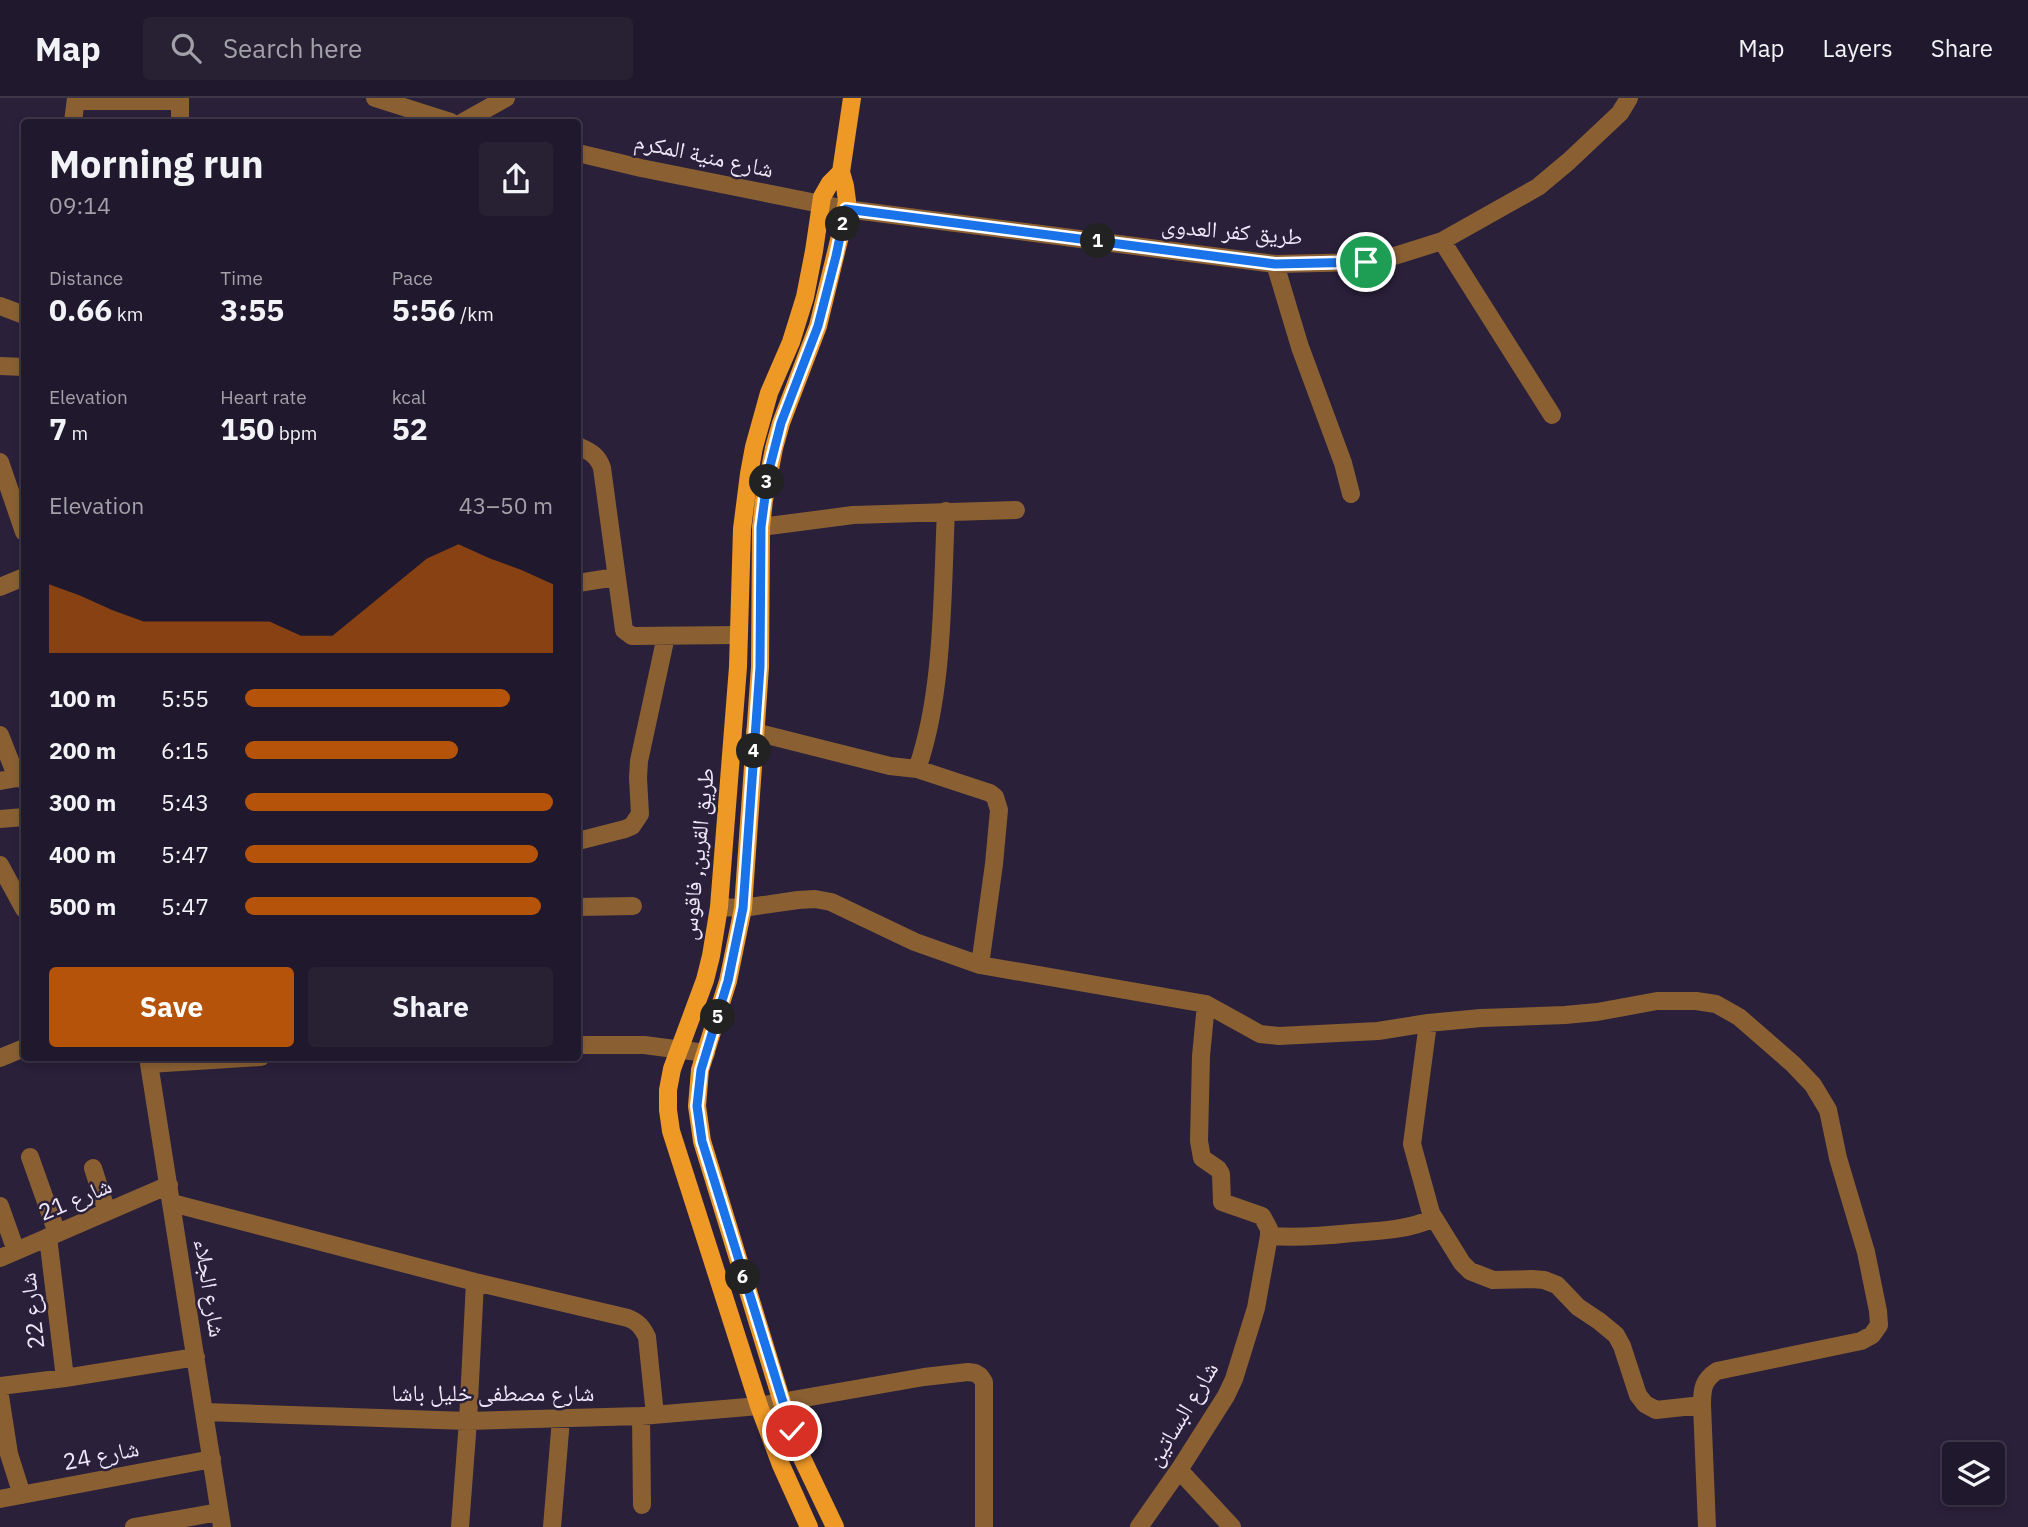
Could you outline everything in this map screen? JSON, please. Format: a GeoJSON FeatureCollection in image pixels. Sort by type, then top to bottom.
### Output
{"type":"FeatureCollection","features":[{"type":"Feature","properties":{"kind":"main road","name":"طريق القرين, فاقوس"},"geometry":{"type":"LineString","coordinates":[[835,1527],[806,1468],[782,1402],[702,1141],[698,1124],[698,1088],[728,981],[743,908],[760,667],[761,527],[768,474],[790,398],[811,349],[834,268],[846,209],[847,194],[841,172],[852,98]]}},
{"type":"Feature","properties":{"kind":"main road","name":"طريق القرين, فاقوس"},"geometry":{"type":"LineString","coordinates":[[809,1527],[781,1465],[759,1406],[671,1131],[668,1090],[678,1049],[705,980],[719,907],[738,667],[742,529],[748,474],[769,393],[791,342],[805,297],[825,190],[841,172]]}},
{"type":"Feature","properties":{"kind":"main road"},"geometry":{"type":"LineString","coordinates":[[738,667],[760,667]]}},
{"type":"Feature","properties":{"kind":"main road"},"geometry":{"type":"LineString","coordinates":[[728,790],[751,792]]}},
{"type":"Feature","properties":{"kind":"street"},"geometry":{"type":"LineString","coordinates":[[375,98],[422,106],[446,119]]}},
{"type":"Feature","properties":{"kind":"street","name":"طريق كفر العدوى"},"geometry":{"type":"LineString","coordinates":[[821,204],[1275,264],[1366,262],[1441,242],[1538,187],[1620,113],[1629,98]]}},
{"type":"Feature","properties":{"kind":"street"},"geometry":{"type":"LineString","coordinates":[[73,119],[76,99],[180,99],[180,119]]}},
{"type":"Feature","properties":{"kind":"street"},"geometry":{"type":"LineString","coordinates":[[468,119],[497,100]]}},
{"type":"Feature","properties":{"kind":"street","name":"شارع منية المكرم"},"geometry":{"type":"LineString","coordinates":[[581,154],[821,204]]}},
{"type":"Feature","properties":{"kind":"street"},"geometry":{"type":"LineString","coordinates":[[1441,242],[1552,415]]}},
{"type":"Feature","properties":{"kind":"street"},"geometry":{"type":"LineString","coordinates":[[1275,264],[1300,347],[1343,463],[1351,494]]}},
{"type":"Feature","properties":{"kind":"street"},"geometry":{"type":"LineString","coordinates":[[0,306],[21,314]]}},
{"type":"Feature","properties":{"kind":"street"},"geometry":{"type":"LineString","coordinates":[[0,366],[21,367]]}},
{"type":"Feature","properties":{"kind":"street"},"geometry":{"type":"LineString","coordinates":[[581,447],[593,453],[602,468],[624,630],[632,636],[739,635]]}},
{"type":"Feature","properties":{"kind":"street"},"geometry":{"type":"LineString","coordinates":[[0,462],[21,523]]}},
{"type":"Feature","properties":{"kind":"street"},"geometry":{"type":"LineString","coordinates":[[761,527],[853,515],[1016,510]]}},
{"type":"Feature","properties":{"kind":"street"},"geometry":{"type":"LineString","coordinates":[[917,769],[926,744],[939,660],[946,511]]}},
{"type":"Feature","properties":{"kind":"street"},"geometry":{"type":"LineString","coordinates":[[0,587],[21,577]]}},
{"type":"Feature","properties":{"kind":"street"},"geometry":{"type":"LineString","coordinates":[[581,583],[616,577]]}},
{"type":"Feature","properties":{"kind":"street"},"geometry":{"type":"LineString","coordinates":[[581,840],[632,826],[640,814],[639,761],[666,636]]}},
{"type":"Feature","properties":{"kind":"street"},"geometry":{"type":"LineString","coordinates":[[755,732],[890,766],[917,769],[990,793],[998,803],[999,810],[980,965]]}},
{"type":"Feature","properties":{"kind":"street"},"geometry":{"type":"LineString","coordinates":[[0,736],[14,779]]}},
{"type":"Feature","properties":{"kind":"street"},"geometry":{"type":"LineString","coordinates":[[0,819],[21,817]]}},
{"type":"Feature","properties":{"kind":"street"},"geometry":{"type":"LineString","coordinates":[[0,865],[21,904]]}},
{"type":"Feature","properties":{"kind":"street"},"geometry":{"type":"LineString","coordinates":[[719,907],[743,908],[815,899],[831,901],[915,942],[980,965],[1206,1004],[1260,1034],[1279,1036],[1378,1031],[1482,1018],[1597,1012],[1657,1001],[1716,1004],[1739,1017],[1813,1085],[1828,1110],[1838,1158],[1866,1252],[1879,1325],[1872,1335],[1861,1340],[1717,1371],[1708,1376],[1702,1387],[1707,1527]]}},
{"type":"Feature","properties":{"kind":"street"},"geometry":{"type":"LineString","coordinates":[[581,907],[633,906]]}},
{"type":"Feature","properties":{"kind":"street"},"geometry":{"type":"LineString","coordinates":[[1206,1004],[1200,1069],[1200,1152],[1202,1158],[1219,1169],[1222,1202],[1262,1216],[1269,1228],[1269,1236],[1298,1238],[1404,1228],[1434,1218]]}},
{"type":"Feature","properties":{"kind":"street"},"geometry":{"type":"LineString","coordinates":[[1428,1023],[1412,1144],[1429,1208],[1462,1264],[1470,1271],[1493,1280],[1545,1280],[1557,1285],[1578,1307],[1616,1335],[1638,1395],[1645,1404],[1656,1410],[1702,1405]]}},
{"type":"Feature","properties":{"kind":"street"},"geometry":{"type":"LineString","coordinates":[[581,1045],[644,1045],[706,1053]]}},
{"type":"Feature","properties":{"kind":"street"},"geometry":{"type":"LineString","coordinates":[[0,1058],[21,1049]]}},
{"type":"Feature","properties":{"kind":"street","name":"شارع الجلاء"},"geometry":{"type":"LineString","coordinates":[[149,1061],[220,1520]]}},
{"type":"Feature","properties":{"kind":"street","name":"شارع 22"},"geometry":{"type":"LineString","coordinates":[[30,1157],[53,1235],[65,1378]]}},
{"type":"Feature","properties":{"kind":"street"},"geometry":{"type":"LineString","coordinates":[[93,1168],[107,1212]]}},
{"type":"Feature","properties":{"kind":"street","name":"شارع 21"},"geometry":{"type":"LineString","coordinates":[[8,1254],[169,1185]]}},
{"type":"Feature","properties":{"kind":"street"},"geometry":{"type":"LineString","coordinates":[[172,1203],[636,1322],[643,1328],[646,1337],[648,1415],[642,1505]]}},
{"type":"Feature","properties":{"kind":"street"},"geometry":{"type":"LineString","coordinates":[[0,1206],[8,1254]]}},
{"type":"Feature","properties":{"kind":"street","name":"شارع البساتين"},"geometry":{"type":"LineString","coordinates":[[1139,1527],[1180,1470],[1234,1379],[1256,1308],[1269,1236]]}},
{"type":"Feature","properties":{"kind":"street"},"geometry":{"type":"LineString","coordinates":[[460,1527],[475,1282]]}},
{"type":"Feature","properties":{"kind":"street"},"geometry":{"type":"LineString","coordinates":[[0,1386],[196,1357]]}},
{"type":"Feature","properties":{"kind":"street","name":"شارع مصطفى خليل باشا"},"geometry":{"type":"LineString","coordinates":[[205,1412],[468,1421],[648,1415],[759,1406],[924,1377],[975,1373],[984,1382],[984,1527]]}},
{"type":"Feature","properties":{"kind":"street"},"geometry":{"type":"LineString","coordinates":[[0,1396],[9,1454],[22,1495]]}},
{"type":"Feature","properties":{"kind":"street"},"geometry":{"type":"LineString","coordinates":[[552,1527],[561,1419]]}},
{"type":"Feature","properties":{"kind":"street","name":"شارع 24"},"geometry":{"type":"LineString","coordinates":[[0,1499],[212,1459]]}},
{"type":"Feature","properties":{"kind":"street"},"geometry":{"type":"LineString","coordinates":[[1180,1470],[1232,1527]]}},
{"type":"Feature","properties":{"kind":"street"},"geometry":{"type":"LineString","coordinates":[[134,1527],[220,1520]]}},
{"type":"Feature","properties":{"kind":"route"},"geometry":{"type":"LineString","coordinates":[[792,1431],[702,1141],[697,1106],[701,1070],[728,981],[743,908],[760,667],[761,527],[768,474],[781,423],[818,326],[846,209],[1275,264],[1366,262]]}}]}
